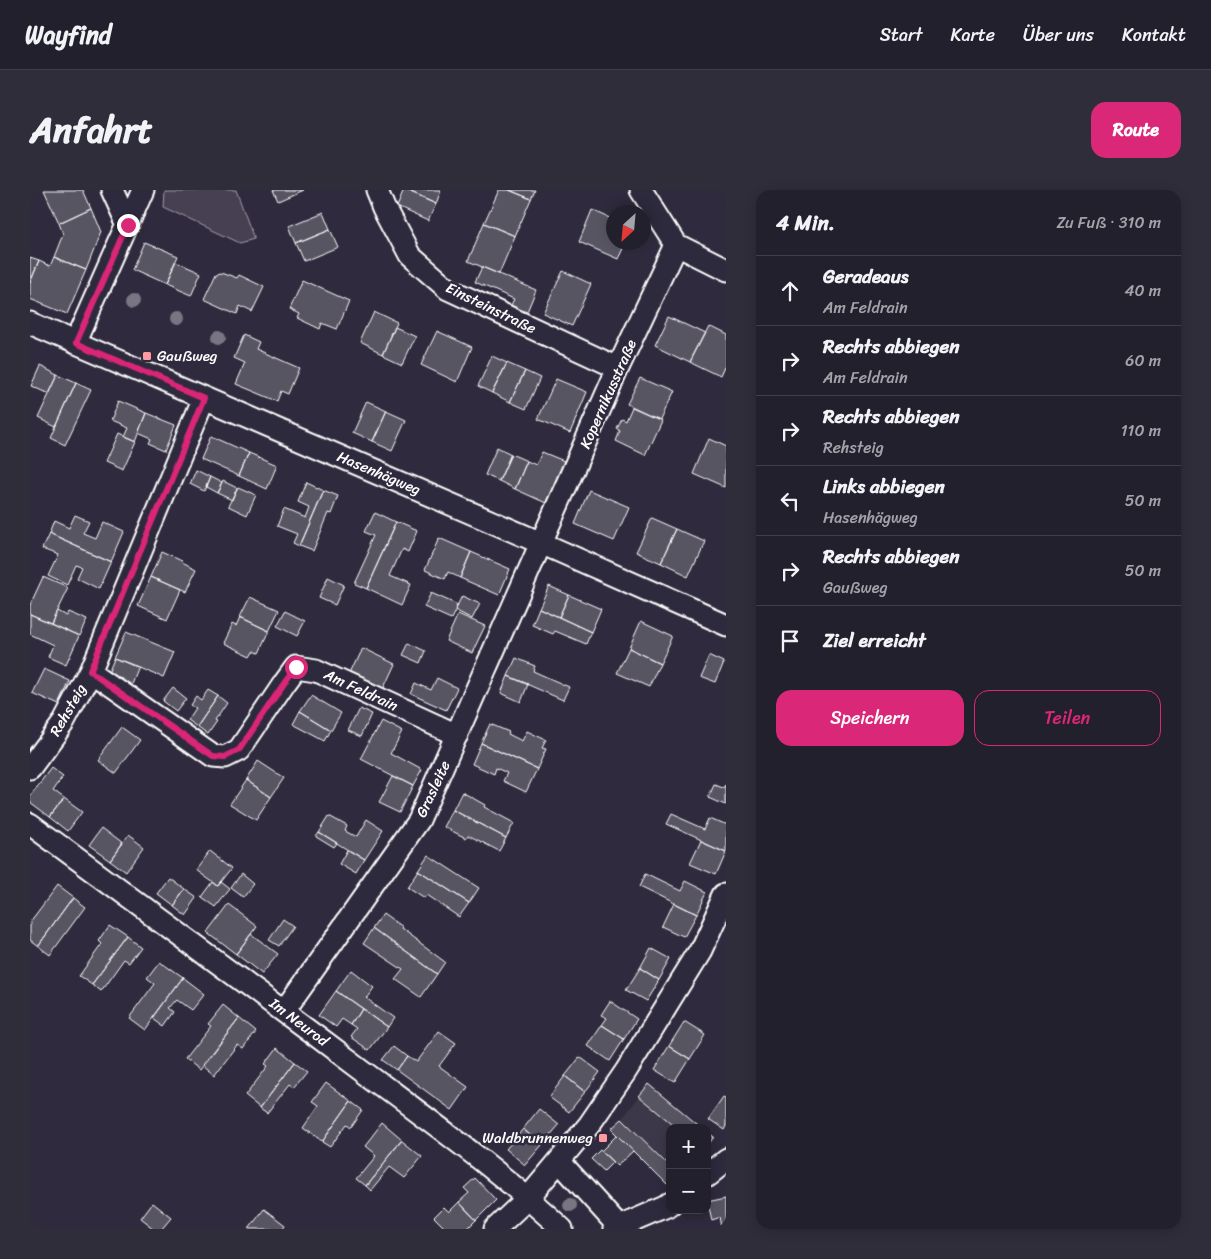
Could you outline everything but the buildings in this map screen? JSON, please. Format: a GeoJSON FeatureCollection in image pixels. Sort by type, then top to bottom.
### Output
{"type":"FeatureCollection","features":[{"type":"Feature","properties":{"kind":"street"},"geometry":{"type":"LineString","coordinates":[[112,190],[128,225]]}},
{"type":"Feature","properties":{"kind":"street"},"geometry":{"type":"LineString","coordinates":[[76,343],[143,190]]}},
{"type":"Feature","properties":{"kind":"street","name":"Einsteinstraße"},"geometry":{"type":"LineString","coordinates":[[376,190],[410,256],[448,289],[618,368]]}},
{"type":"Feature","properties":{"kind":"street"},"geometry":{"type":"LineString","coordinates":[[641,190],[676,245],[726,270]]}},
{"type":"Feature","properties":{"kind":"street","name":"Kopernikusstraße"},"geometry":{"type":"LineString","coordinates":[[542,543],[618,368],[676,245]]}},
{"type":"Feature","properties":{"kind":"street","name":"Hasenhägweg"},"geometry":{"type":"LineString","coordinates":[[30,323],[542,543],[726,625]]}},
{"type":"Feature","properties":{"kind":"street","name":"Rehsteig"},"geometry":{"type":"LineString","coordinates":[[30,768],[64,722],[90,671],[204,398]]}},
{"type":"Feature","properties":{"kind":"street","name":"Grasleite"},"geometry":{"type":"LineString","coordinates":[[284,1011],[419,820],[542,543]]}},
{"type":"Feature","properties":{"kind":"street","name":"Am Feldrain"},"geometry":{"type":"LineString","coordinates":[[90,671],[213,756],[225,757],[239,750],[296,667],[316,670],[457,735]]}},
{"type":"Feature","properties":{"kind":"street","name":"Im Neurod"},"geometry":{"type":"LineString","coordinates":[[30,824],[430,1121],[528,1198],[562,1229]]}},
{"type":"Feature","properties":{"kind":"street"},"geometry":{"type":"LineString","coordinates":[[495,1229],[528,1198],[559,1161],[588,1125],[626,1071],[700,951],[726,894]]}},
{"type":"Feature","properties":{"kind":"street"},"geometry":{"type":"LineString","coordinates":[[711,1171],[726,1159]]}},
{"type":"Feature","properties":{"kind":"street"},"geometry":{"type":"LineString","coordinates":[[559,1161],[616,1228],[666,1207]]}},
{"type":"Feature","properties":{"kind":"shaded area"},"geometry":{"type":"Polygon","coordinates":[[[164,190],[236,190],[254,239],[240,243],[163,207],[164,190]]]}},
{"type":"Feature","properties":{"kind":"shaded area"},"geometry":{"type":"Polygon","coordinates":[[[649,1084],[697,1124],[666,1124],[666,1184],[611,1129],[622,1119],[649,1084]]]}},
{"type":"Feature","properties":{"kind":"place","name":"Gaußweg"},"geometry":{"type":"Point","coordinates":[147,356]}},
{"type":"Feature","properties":{"kind":"place","name":"Waldbrunnenweg"},"geometry":{"type":"Point","coordinates":[603,1138]}},
{"type":"Feature","properties":{"kind":"route"},"geometry":{"type":"LineString","coordinates":[[128,225],[76,343],[204,398],[90,671],[213,756],[225,757],[239,750],[296,667]]}}]}
